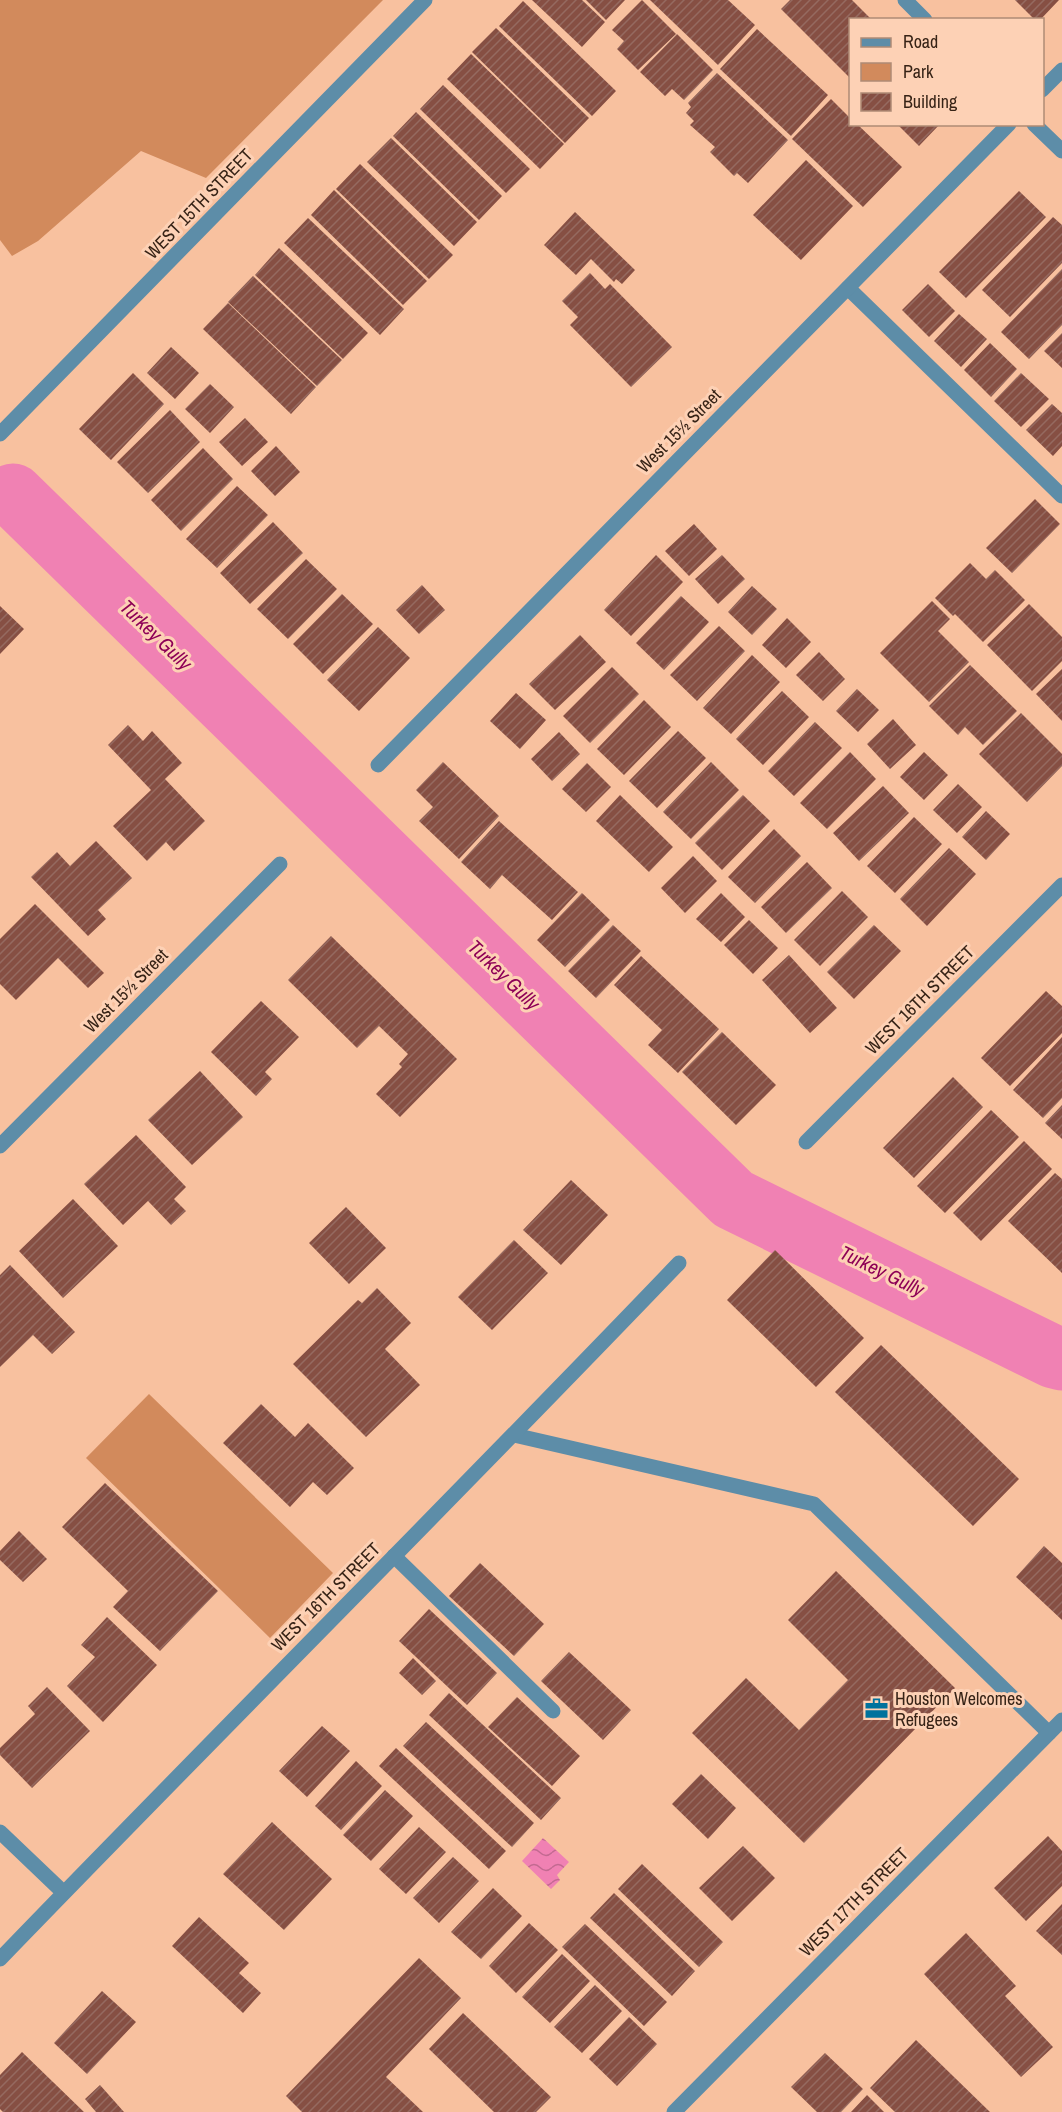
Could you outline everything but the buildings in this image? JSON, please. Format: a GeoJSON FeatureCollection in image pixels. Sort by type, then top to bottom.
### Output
{"type":"FeatureCollection","features":[{"type":"Feature","properties":{"kind":"street","name":"WEST 15TH STREET"},"geometry":{"type":"LineString","coordinates":[[0,434],[425,0]]}},
{"type":"Feature","properties":{"kind":"street"},"geometry":{"type":"LineString","coordinates":[[905,0],[923,18]]}},
{"type":"Feature","properties":{"kind":"street"},"geometry":{"type":"LineString","coordinates":[[1044,88],[1062,70]]}},
{"type":"Feature","properties":{"kind":"street","name":"West 15½ Street"},"geometry":{"type":"LineString","coordinates":[[378,765],[1007,126]]}},
{"type":"Feature","properties":{"kind":"street"},"geometry":{"type":"LineString","coordinates":[[1036,126],[1062,151]]}},
{"type":"Feature","properties":{"kind":"street"},"geometry":{"type":"LineString","coordinates":[[848,288],[1062,496]]}},
{"type":"Feature","properties":{"kind":"street","name":"West 15½ Street"},"geometry":{"type":"LineString","coordinates":[[0,1146],[280,864]]}},
{"type":"Feature","properties":{"kind":"street","name":"WEST 16TH STREET"},"geometry":{"type":"LineString","coordinates":[[806,1142],[1062,885]]}},
{"type":"Feature","properties":{"kind":"street","name":"WEST 16TH STREET"},"geometry":{"type":"LineString","coordinates":[[0,1959],[514,1435],[679,1263]]}},
{"type":"Feature","properties":{"kind":"street"},"geometry":{"type":"LineString","coordinates":[[514,1435],[814,1504],[1049,1732]]}},
{"type":"Feature","properties":{"kind":"street"},"geometry":{"type":"LineString","coordinates":[[394,1556],[553,1711]]}},
{"type":"Feature","properties":{"kind":"street","name":"WEST 17TH STREET"},"geometry":{"type":"LineString","coordinates":[[674,2112],[1062,1720]]}},
{"type":"Feature","properties":{"kind":"street"},"geometry":{"type":"LineString","coordinates":[[0,1832],[64,1893]]}},
{"type":"Feature","properties":{"kind":"green space"},"geometry":{"type":"Polygon","coordinates":[[[0,0],[383,0],[206,178],[141,151],[38,241],[12,256],[0,240],[0,0]]]}},
{"type":"Feature","properties":{"kind":"green space"},"geometry":{"type":"Polygon","coordinates":[[[149,1394],[333,1573],[270,1638],[86,1458],[149,1394]]]}},
{"type":"Feature","properties":{"kind":"water"},"geometry":{"type":"Polygon","coordinates":[[[543,1838],[569,1862],[557,1875],[560,1880],[551,1889],[522,1861],[543,1838]]]}},
{"type":"Feature","properties":{"kind":"waterway","name":"Turkey Gully"},"geometry":{"type":"LineString","coordinates":[[13,495],[733,1199],[1062,1359]]}},
{"type":"Feature","properties":{"kind":"place","name":"Houston Welcomes Refugees"},"geometry":{"type":"Point","coordinates":[877,1709]}}]}
